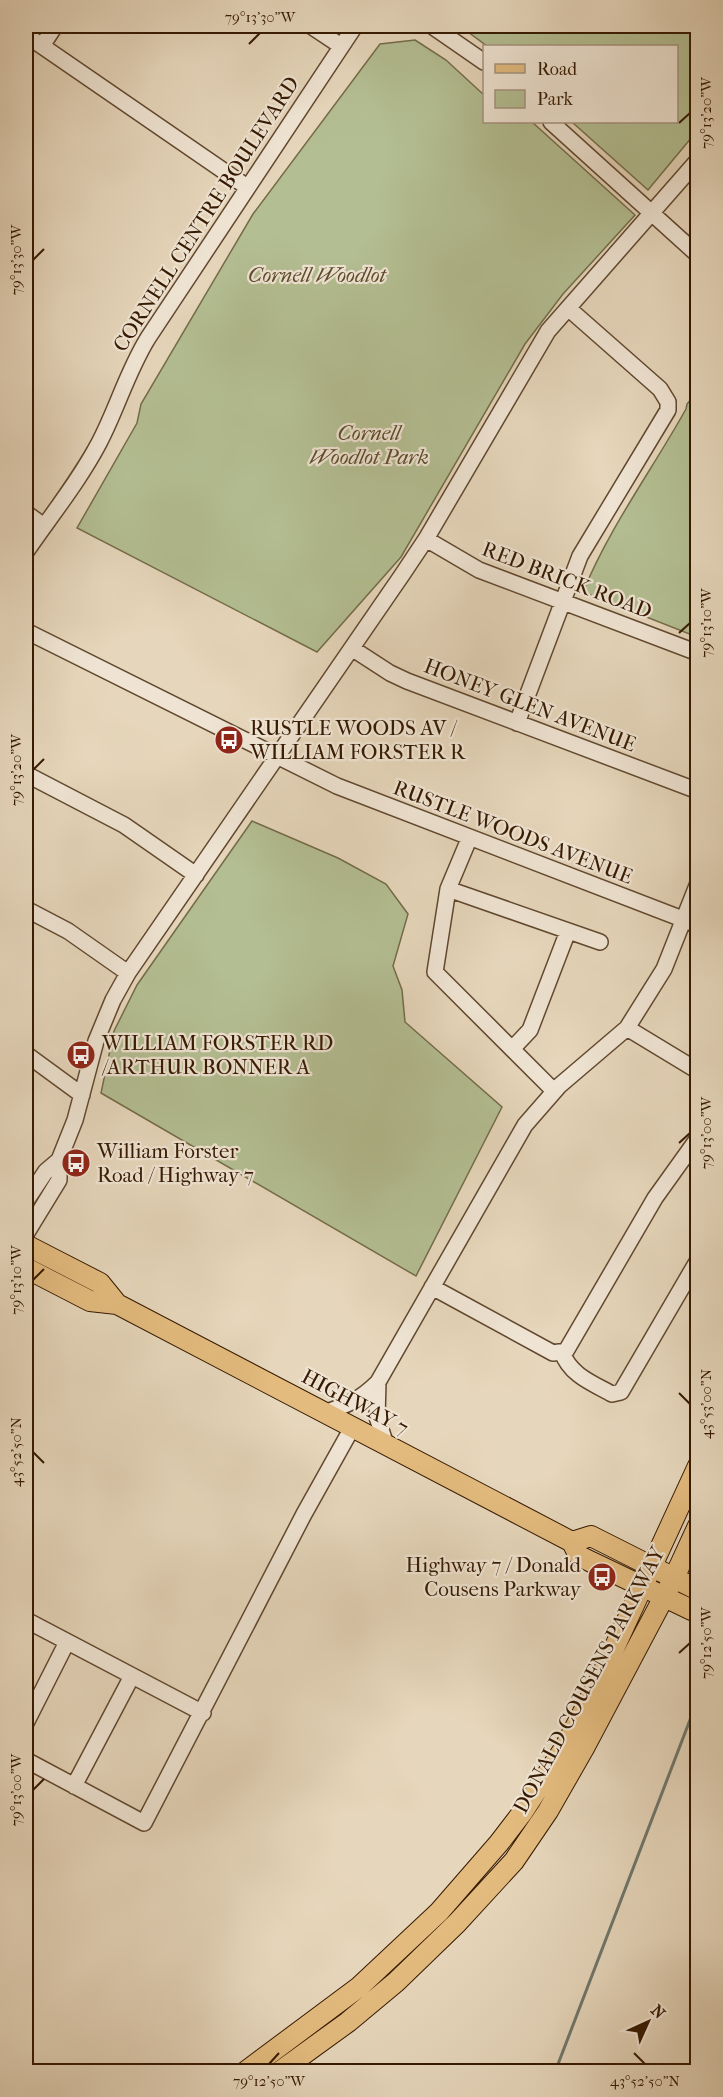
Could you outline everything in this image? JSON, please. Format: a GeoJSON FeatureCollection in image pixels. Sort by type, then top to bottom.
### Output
{"type":"FeatureCollection","features":[{"type":"Feature","properties":{"kind":"main road","name":"HIGHWAY 7"},"geometry":{"type":"LineString","coordinates":[[26,1245],[100,1283],[117,1304]]}},
{"type":"Feature","properties":{"kind":"main road","name":"HIGHWAY 7"},"geometry":{"type":"LineString","coordinates":[[26,1268],[90,1301],[117,1304],[572,1542],[579,1556],[698,1613]]}},
{"type":"Feature","properties":{"kind":"main road","name":"DONALD COUSENS PARKWAY"},"geometry":{"type":"LineString","coordinates":[[245,2072],[359,1987],[439,1912],[522,1813],[565,1747],[599,1681],[640,1587],[698,1466]]}},
{"type":"Feature","properties":{"kind":"main road","name":"DONALD COUSENS PARKWAY"},"geometry":{"type":"LineString","coordinates":[[279,2072],[348,2022],[396,1982],[457,1923],[514,1861],[548,1811],[584,1748],[664,1598],[698,1526]]}},
{"type":"Feature","properties":{"kind":"main road"},"geometry":{"type":"LineString","coordinates":[[572,1542],[591,1536],[698,1590]]}},
{"type":"Feature","properties":{"kind":"street"},"geometry":{"type":"LineString","coordinates":[[42,46],[55,26]]}},
{"type":"Feature","properties":{"kind":"street"},"geometry":{"type":"LineString","coordinates":[[312,26],[341,45]]}},
{"type":"Feature","properties":{"kind":"street","name":"CORNELL CENTRE BOULEVARD"},"geometry":{"type":"LineString","coordinates":[[26,552],[97,447],[136,357],[355,26]]}},
{"type":"Feature","properties":{"kind":"street"},"geometry":{"type":"LineString","coordinates":[[432,26],[483,61]]}},
{"type":"Feature","properties":{"kind":"street"},"geometry":{"type":"LineString","coordinates":[[26,35],[247,187]]}},
{"type":"Feature","properties":{"kind":"street"},"geometry":{"type":"LineString","coordinates":[[552,123],[698,255]]}},
{"type":"Feature","properties":{"kind":"street"},"geometry":{"type":"LineString","coordinates":[[26,1201],[46,1171],[58,1160],[67,1142],[103,1022],[128,973],[426,539],[542,342],[568,308],[698,160]]}},
{"type":"Feature","properties":{"kind":"street"},"geometry":{"type":"LineString","coordinates":[[517,723],[580,556],[668,410],[668,402],[660,389],[568,308]]}},
{"type":"Feature","properties":{"kind":"street"},"geometry":{"type":"LineString","coordinates":[[26,513],[44,525]]}},
{"type":"Feature","properties":{"kind":"street","name":"RED BRICK ROAD"},"geometry":{"type":"LineString","coordinates":[[426,539],[479,570],[698,653]]}},
{"type":"Feature","properties":{"kind":"street","name":"RUSTLE WOODS AVENUE"},"geometry":{"type":"LineString","coordinates":[[26,631],[337,786],[469,839],[690,922]]}},
{"type":"Feature","properties":{"kind":"street","name":"HONEY GLEN AVENUE"},"geometry":{"type":"LineString","coordinates":[[353,648],[390,673],[698,791]]}},
{"type":"Feature","properties":{"kind":"street"},"geometry":{"type":"LineString","coordinates":[[26,774],[124,825],[196,875]]}},
{"type":"Feature","properties":{"kind":"street"},"geometry":{"type":"LineString","coordinates":[[469,839],[448,889],[435,972],[554,1091]]}},
{"type":"Feature","properties":{"kind":"street"},"geometry":{"type":"LineString","coordinates":[[324,1413],[351,1404],[365,1395],[378,1382],[525,1125],[554,1091],[627,1028],[690,922],[698,883]]}},
{"type":"Feature","properties":{"kind":"street"},"geometry":{"type":"LineString","coordinates":[[448,889],[600,942]]}},
{"type":"Feature","properties":{"kind":"street"},"geometry":{"type":"LineString","coordinates":[[26,909],[68,931],[128,973]]}},
{"type":"Feature","properties":{"kind":"street"},"geometry":{"type":"LineString","coordinates":[[512,1049],[530,1030],[568,931]]}},
{"type":"Feature","properties":{"kind":"street"},"geometry":{"type":"LineString","coordinates":[[627,1028],[698,1071]]}},
{"type":"Feature","properties":{"kind":"street"},"geometry":{"type":"LineString","coordinates":[[26,1054],[82,1095]]}},
{"type":"Feature","properties":{"kind":"street"},"geometry":{"type":"LineString","coordinates":[[432,1287],[553,1353],[562,1352],[569,1348],[655,1198],[698,1138]]}},
{"type":"Feature","properties":{"kind":"street"},"geometry":{"type":"LineString","coordinates":[[26,1234],[59,1180],[58,1160]]}},
{"type":"Feature","properties":{"kind":"street"},"geometry":{"type":"LineString","coordinates":[[562,1352],[568,1366],[575,1373],[612,1394],[621,1392],[698,1260]]}},
{"type":"Feature","properties":{"kind":"street"},"geometry":{"type":"LineString","coordinates":[[378,1382],[377,1417],[386,1445]]}},
{"type":"Feature","properties":{"kind":"street"},"geometry":{"type":"LineString","coordinates":[[26,1760],[144,1823],[203,1713],[304,1514],[352,1428]]}},
{"type":"Feature","properties":{"kind":"street"},"geometry":{"type":"LineString","coordinates":[[26,1620],[203,1713]]}},
{"type":"Feature","properties":{"kind":"street"},"geometry":{"type":"LineString","coordinates":[[26,1723],[31,1697],[67,1642]]}},
{"type":"Feature","properties":{"kind":"street"},"geometry":{"type":"LineString","coordinates":[[74,1786],[132,1676]]}},
{"type":"Feature","properties":{"kind":"green space"},"geometry":{"type":"Polygon","coordinates":[[[460,26],[697,26],[697,131],[648,190],[573,123],[678,123],[678,45],[486,45],[460,26]]]}},
{"type":"Feature","properties":{"kind":"green space"},"geometry":{"type":"Polygon","coordinates":[[[415,40],[446,60],[483,94],[483,123],[533,123],[635,215],[563,294],[525,344],[401,557],[317,652],[77,528],[137,423],[141,404],[253,214],[380,44],[415,40]]]}},
{"type":"Feature","properties":{"kind":"green space"},"geometry":{"type":"Polygon","coordinates":[[[697,392],[697,637],[583,592],[618,522],[673,432],[687,404],[697,392]]]}},
{"type":"Feature","properties":{"kind":"green space"},"geometry":{"type":"Polygon","coordinates":[[[252,821],[338,858],[386,884],[408,914],[393,966],[402,990],[405,1022],[502,1107],[416,1276],[101,1093],[114,1031],[137,985],[252,821]]]}},
{"type":"Feature","properties":{"kind":"waterway"},"geometry":{"type":"LineString","coordinates":[[555,2072],[698,1699]]}},
{"type":"Feature","properties":{"kind":"place","name":"RUSTLE WOODS AV / WILLIAM FORSTER R"},"geometry":{"type":"Point","coordinates":[229,740]}},
{"type":"Feature","properties":{"kind":"place","name":"WILLIAM FORSTER RD /ARTHUR BONNER A"},"geometry":{"type":"Point","coordinates":[81,1055]}},
{"type":"Feature","properties":{"kind":"place","name":"William Forster Road / Highway 7"},"geometry":{"type":"Point","coordinates":[76,1163]}},
{"type":"Feature","properties":{"kind":"place","name":"Highway 7 / Donald Cousens Parkway"},"geometry":{"type":"Point","coordinates":[602,1577]}},
{"type":"Feature","properties":{"kind":"park label","name":"Cornell Woodlot"},"geometry":{"type":"Point","coordinates":[317,275]}},
{"type":"Feature","properties":{"kind":"park label","name":"Cornell Woodlot Park"},"geometry":{"type":"Point","coordinates":[369,445]}}]}
